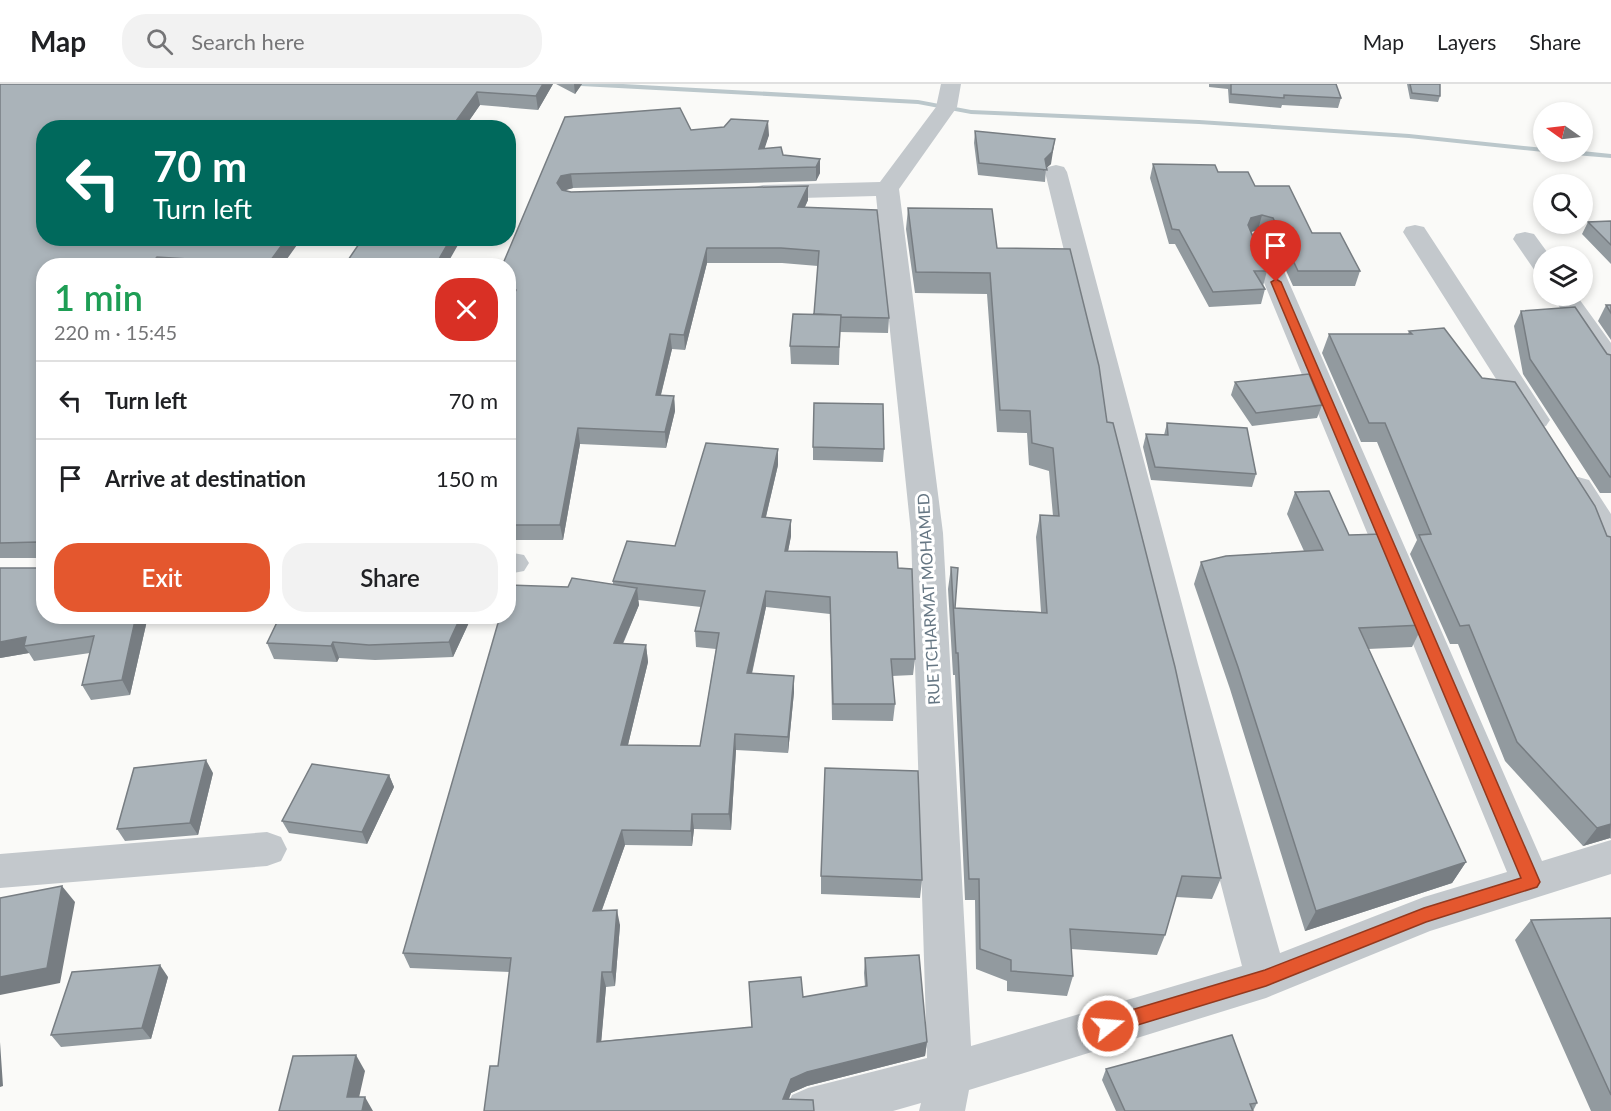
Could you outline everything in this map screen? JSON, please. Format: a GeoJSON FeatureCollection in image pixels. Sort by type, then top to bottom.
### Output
{"type":"FeatureCollection","features":[{"type":"Feature","properties":{"kind":"street"},"geometry":{"type":"LineString","coordinates":[[741,192],[887,189],[948,95]]}},
{"type":"Feature","properties":{"kind":"street"},"geometry":{"type":"LineString","coordinates":[[1056,172],[1180,664],[1266,978]]}},
{"type":"Feature","properties":{"kind":"street","name":"RUE TCHARMAT MOHAMED"},"geometry":{"type":"LineString","coordinates":[[887,189],[927,533],[946,1092]]}},
{"type":"Feature","properties":{"kind":"street"},"geometry":{"type":"LineString","coordinates":[[1415,232],[1548,440]]}},
{"type":"Feature","properties":{"kind":"street"},"geometry":{"type":"LineString","coordinates":[[1258,239],[1532,882]]}},
{"type":"Feature","properties":{"kind":"street"},"geometry":{"type":"LineString","coordinates":[[1525,240],[1533,251]]}},
{"type":"Feature","properties":{"kind":"street"},"geometry":{"type":"LineString","coordinates":[[1571,306],[1611,363]]}},
{"type":"Feature","properties":{"kind":"street"},"geometry":{"type":"LineString","coordinates":[[1567,469],[1611,538]]}},
{"type":"Feature","properties":{"kind":"street"},"geometry":{"type":"LineString","coordinates":[[0,871],[267,849]]}},
{"type":"Feature","properties":{"kind":"street"},"geometry":{"type":"LineString","coordinates":[[808,1111],[946,1092],[1266,978],[1424,915],[1611,857]]}},
{"type":"Feature","properties":{"kind":"building"},"geometry":{"type":"Polygon","coordinates":[[[0,84],[543,84],[536,96],[477,92],[457,120],[36,120],[36,246],[281,246],[272,258],[36,258],[36,542],[0,543],[0,84]]]}},
{"type":"Feature","properties":{"kind":"building"},"geometry":{"type":"Polygon","coordinates":[[[1231,84],[1336,84],[1341,98],[1284,95],[1284,98],[1231,94],[1231,84]]]}},
{"type":"Feature","properties":{"kind":"building"},"geometry":{"type":"Polygon","coordinates":[[[1410,84],[1440,84],[1440,96],[1412,93],[1410,84]]]}},
{"type":"Feature","properties":{"kind":"building"},"geometry":{"type":"Polygon","coordinates":[[[680,108],[691,130],[724,127],[731,119],[768,121],[759,149],[781,147],[783,155],[820,159],[816,167],[571,174],[561,176],[557,183],[562,190],[571,192],[808,186],[798,207],[877,210],[889,318],[814,314],[819,251],[781,248],[707,248],[684,335],[670,334],[656,395],[674,396],[665,432],[578,428],[560,525],[516,525],[516,258],[505,258],[510,246],[516,246],[516,233],[565,117],[680,108]]]}},
{"type":"Feature","properties":{"kind":"building"},"geometry":{"type":"Polygon","coordinates":[[[975,131],[1055,139],[1052,152],[1045,159],[1047,170],[979,163],[975,131]]]}},
{"type":"Feature","properties":{"kind":"building"},"geometry":{"type":"Polygon","coordinates":[[[1153,164],[1215,165],[1218,172],[1248,172],[1255,186],[1289,186],[1312,233],[1340,233],[1360,271],[1298,271],[1273,218],[1262,215],[1251,218],[1248,225],[1267,271],[1254,271],[1265,289],[1213,292],[1179,230],[1172,229],[1153,164]]]}},
{"type":"Feature","properties":{"kind":"building"},"geometry":{"type":"Polygon","coordinates":[[[908,208],[992,209],[997,248],[1070,249],[1099,366],[1107,422],[1113,423],[1175,667],[1221,878],[1182,876],[1165,935],[1070,929],[1073,976],[1011,971],[1011,960],[980,949],[979,879],[969,879],[958,653],[956,653],[951,567],[958,568],[955,608],[1047,613],[1040,515],[1059,516],[1053,448],[1032,443],[1030,411],[1000,410],[990,273],[916,272],[908,208]]]}},
{"type":"Feature","properties":{"kind":"building"},"geometry":{"type":"Polygon","coordinates":[[[1611,221],[1611,245],[1593,227],[1593,222],[1611,221]]]}},
{"type":"Feature","properties":{"kind":"building"},"geometry":{"type":"Polygon","coordinates":[[[358,246],[446,246],[440,258],[349,258],[358,246]]]}},
{"type":"Feature","properties":{"kind":"building"},"geometry":{"type":"Polygon","coordinates":[[[1575,307],[1607,354],[1611,355],[1611,477],[1530,359],[1521,311],[1575,307]]]}},
{"type":"Feature","properties":{"kind":"building"},"geometry":{"type":"Polygon","coordinates":[[[793,314],[841,315],[839,347],[790,346],[793,314]]]}},
{"type":"Feature","properties":{"kind":"building"},"geometry":{"type":"Polygon","coordinates":[[[1444,328],[1482,378],[1515,382],[1595,506],[1607,536],[1611,537],[1611,824],[1597,828],[1517,742],[1469,625],[1460,626],[1419,535],[1431,534],[1385,423],[1369,423],[1329,334],[1412,334],[1409,331],[1444,328]]]}},
{"type":"Feature","properties":{"kind":"building"},"geometry":{"type":"Polygon","coordinates":[[[1309,374],[1322,405],[1256,413],[1235,382],[1309,374]]]}},
{"type":"Feature","properties":{"kind":"building"},"geometry":{"type":"Polygon","coordinates":[[[814,403],[883,404],[884,449],[813,447],[814,403]]]}},
{"type":"Feature","properties":{"kind":"building"},"geometry":{"type":"Polygon","coordinates":[[[1167,423],[1247,428],[1256,474],[1155,467],[1146,434],[1168,435],[1167,423]]]}},
{"type":"Feature","properties":{"kind":"building"},"geometry":{"type":"Polygon","coordinates":[[[706,443],[778,449],[762,517],[791,520],[785,551],[897,552],[898,568],[912,569],[915,659],[891,659],[895,704],[833,704],[830,597],[766,591],[747,673],[794,676],[788,737],[735,734],[729,814],[692,814],[691,831],[622,830],[593,911],[617,910],[612,972],[602,972],[597,1042],[752,1027],[749,982],[801,977],[803,997],[867,986],[865,958],[919,955],[927,1042],[807,1072],[791,1079],[783,1099],[813,1100],[814,1111],[484,1111],[490,1066],[498,1066],[511,958],[403,953],[498,624],[516,624],[516,585],[568,587],[572,578],[637,588],[614,643],[646,645],[621,745],[700,746],[719,633],[695,631],[705,591],[613,581],[627,541],[675,546],[706,443]]]}},
{"type":"Feature","properties":{"kind":"building"},"geometry":{"type":"Polygon","coordinates":[[[1329,491],[1349,535],[1384,534],[1423,625],[1359,628],[1466,862],[1316,911],[1238,667],[1201,562],[1226,556],[1323,550],[1295,492],[1329,491]]]}},
{"type":"Feature","properties":{"kind":"building"},"geometry":{"type":"Polygon","coordinates":[[[0,568],[36,568],[36,624],[134,624],[122,680],[82,685],[94,636],[24,646],[26,637],[0,642],[0,568]]]}},
{"type":"Feature","properties":{"kind":"building"},"geometry":{"type":"Polygon","coordinates":[[[276,624],[457,624],[449,642],[369,645],[333,642],[331,646],[267,643],[276,624]]]}},
{"type":"Feature","properties":{"kind":"building"},"geometry":{"type":"Polygon","coordinates":[[[206,760],[190,823],[117,829],[134,768],[206,760]]]}},
{"type":"Feature","properties":{"kind":"building"},"geometry":{"type":"Polygon","coordinates":[[[312,764],[389,775],[362,832],[282,821],[312,764]]]}},
{"type":"Feature","properties":{"kind":"building"},"geometry":{"type":"Polygon","coordinates":[[[825,768],[918,771],[922,880],[821,876],[825,768]]]}},
{"type":"Feature","properties":{"kind":"building"},"geometry":{"type":"Polygon","coordinates":[[[62,886],[47,968],[0,977],[0,898],[62,886]]]}},
{"type":"Feature","properties":{"kind":"building"},"geometry":{"type":"Polygon","coordinates":[[[1611,918],[1611,1095],[1531,920],[1611,918]]]}},
{"type":"Feature","properties":{"kind":"building"},"geometry":{"type":"Polygon","coordinates":[[[160,965],[142,1028],[51,1035],[72,972],[160,965]]]}},
{"type":"Feature","properties":{"kind":"building"},"geometry":{"type":"Polygon","coordinates":[[[1232,1035],[1257,1103],[1250,1104],[1253,1111],[1125,1111],[1106,1069],[1232,1035]]]}},
{"type":"Feature","properties":{"kind":"building"},"geometry":{"type":"Polygon","coordinates":[[[356,1055],[347,1097],[365,1097],[362,1111],[279,1111],[293,1056],[356,1055]]]}},
{"type":"Feature","properties":{"kind":"waterway"},"geometry":{"type":"LineString","coordinates":[[581,84],[918,102],[971,112],[1199,122],[1409,136],[1533,149]]}},
{"type":"Feature","properties":{"kind":"waterway"},"geometry":{"type":"LineString","coordinates":[[1593,154],[1611,156]]}},
{"type":"Feature","properties":{"kind":"route"},"geometry":{"type":"LineString","coordinates":[[1108,1026],[1266,978],[1424,915],[1532,882],[1276,282]]}}]}
